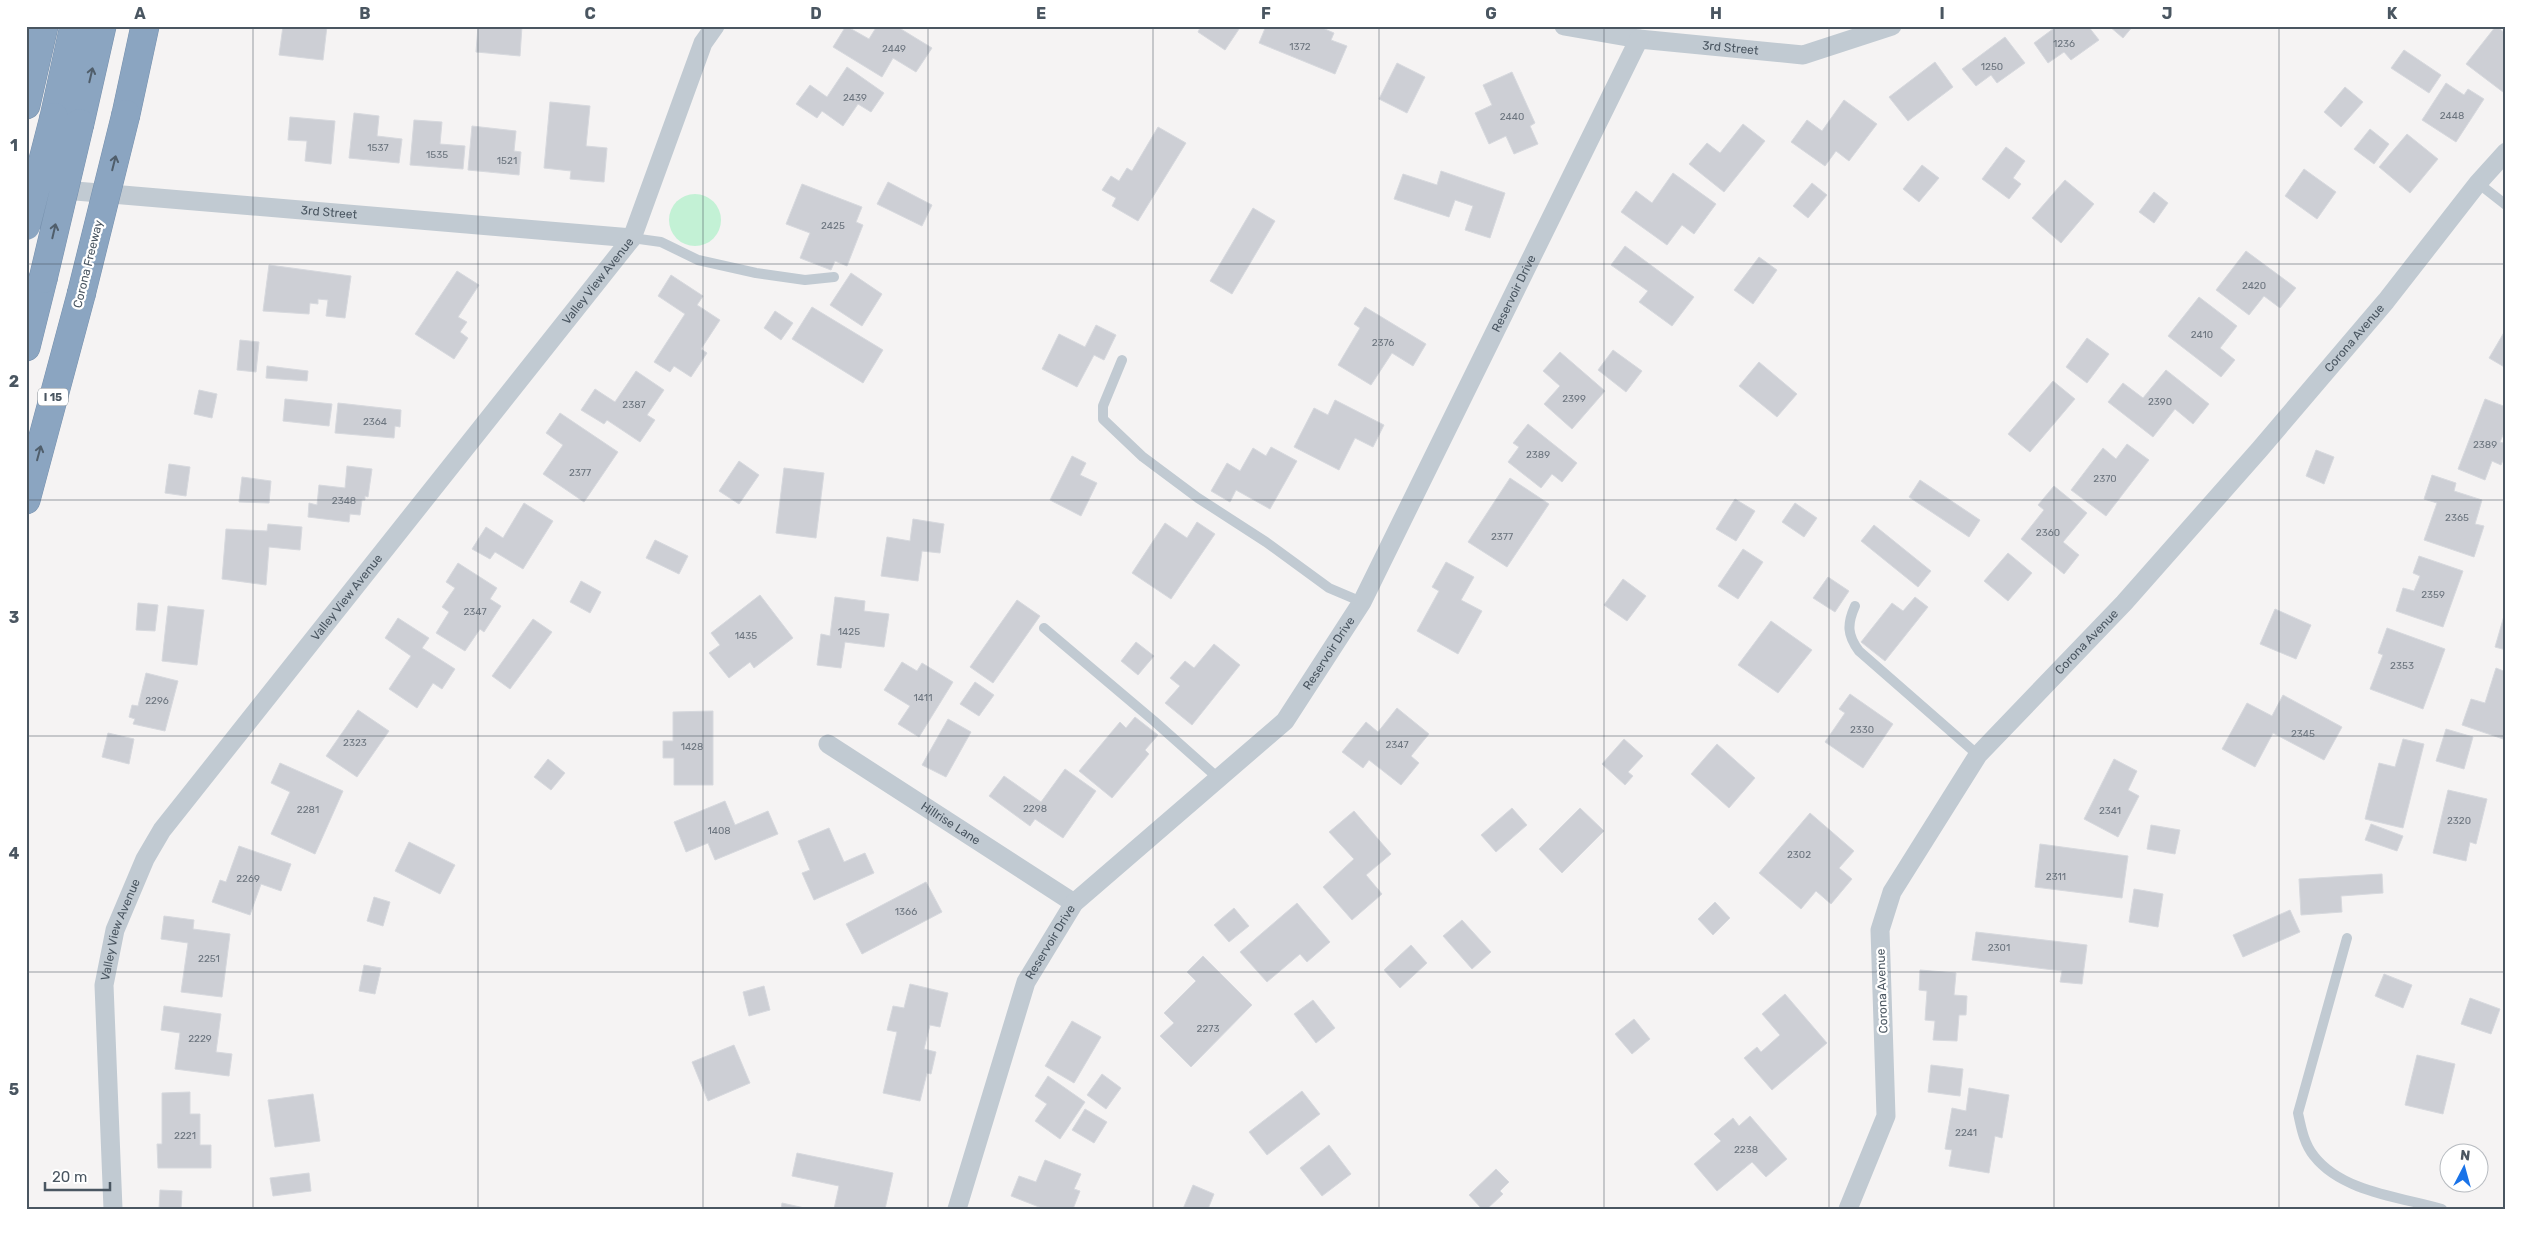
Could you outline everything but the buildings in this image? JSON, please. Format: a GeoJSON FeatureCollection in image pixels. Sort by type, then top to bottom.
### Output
{"type":"FeatureCollection","features":[{"type":"Feature","properties":{"kind":"highway"},"geometry":{"type":"LineString","coordinates":[[28,99],[44,26]]}},
{"type":"Feature","properties":{"kind":"highway"},"geometry":{"type":"LineString","coordinates":[[26,347],[43,278],[67,120],[74,26]]}},
{"type":"Feature","properties":{"kind":"highway"},"geometry":{"type":"LineString","coordinates":[[26,226],[102,26]]}},
{"type":"Feature","properties":{"kind":"highway","name":"Corona Freeway"},"geometry":{"type":"LineString","coordinates":[[26,500],[81,295],[126,114],[145,26]]}},
{"type":"Feature","properties":{"kind":"street","name":"Valley View Avenue"},"geometry":{"type":"LineString","coordinates":[[113,1209],[104,985],[115,930],[145,859],[162,830],[632,238],[703,43],[715,26]]}},
{"type":"Feature","properties":{"kind":"street","name":"3rd Street"},"geometry":{"type":"LineString","coordinates":[[1564,26],[1639,39],[1803,56],[1892,26]]}},
{"type":"Feature","properties":{"kind":"street","name":"Reservoir Drive"},"geometry":{"type":"LineString","coordinates":[[957,1209],[1026,982],[1074,903],[1285,720],[1362,602],[1639,39]]}},
{"type":"Feature","properties":{"kind":"street","name":"Corona Avenue"},"geometry":{"type":"LineString","coordinates":[[1848,1209],[1886,1116],[1880,930],[1886,905],[1978,755],[2124,604],[2260,449],[2386,301],[2478,183],[2506,152]]}},
{"type":"Feature","properties":{"kind":"street","name":"3rd Street"},"geometry":{"type":"LineString","coordinates":[[26,186],[632,238]]}},
{"type":"Feature","properties":{"kind":"street","name":"Hillrise Lane"},"geometry":{"type":"LineString","coordinates":[[828,744],[1074,903]]}},
{"type":"Feature","properties":{"kind":"lane"},"geometry":{"type":"LineString","coordinates":[[2478,183],[2506,205]]}},
{"type":"Feature","properties":{"kind":"lane"},"geometry":{"type":"LineString","coordinates":[[632,238],[661,242],[698,260],[756,273],[805,280],[834,277]]}},
{"type":"Feature","properties":{"kind":"lane"},"geometry":{"type":"LineString","coordinates":[[1122,360],[1103,406],[1103,419],[1143,457],[1198,498],[1266,542],[1329,588],[1362,602]]}},
{"type":"Feature","properties":{"kind":"lane"},"geometry":{"type":"LineString","coordinates":[[1855,606],[1849,618],[1848,630],[1850,640],[1858,651],[1978,755]]}},
{"type":"Feature","properties":{"kind":"lane"},"geometry":{"type":"LineString","coordinates":[[1044,628],[1147,714],[1218,778]]}},
{"type":"Feature","properties":{"kind":"lane"},"geometry":{"type":"LineString","coordinates":[[2347,938],[2298,1113],[2303,1135],[2313,1155],[2329,1171],[2354,1185],[2442,1209]]}},
{"type":"Feature","properties":{"kind":"green space"},"geometry":{"type":"Polygon","coordinates":[[[695,194],[709,198],[717,206],[721,220],[717,234],[709,242],[695,246],[681,242],[673,234],[669,220],[673,206],[681,198],[695,194]]]}}]}
